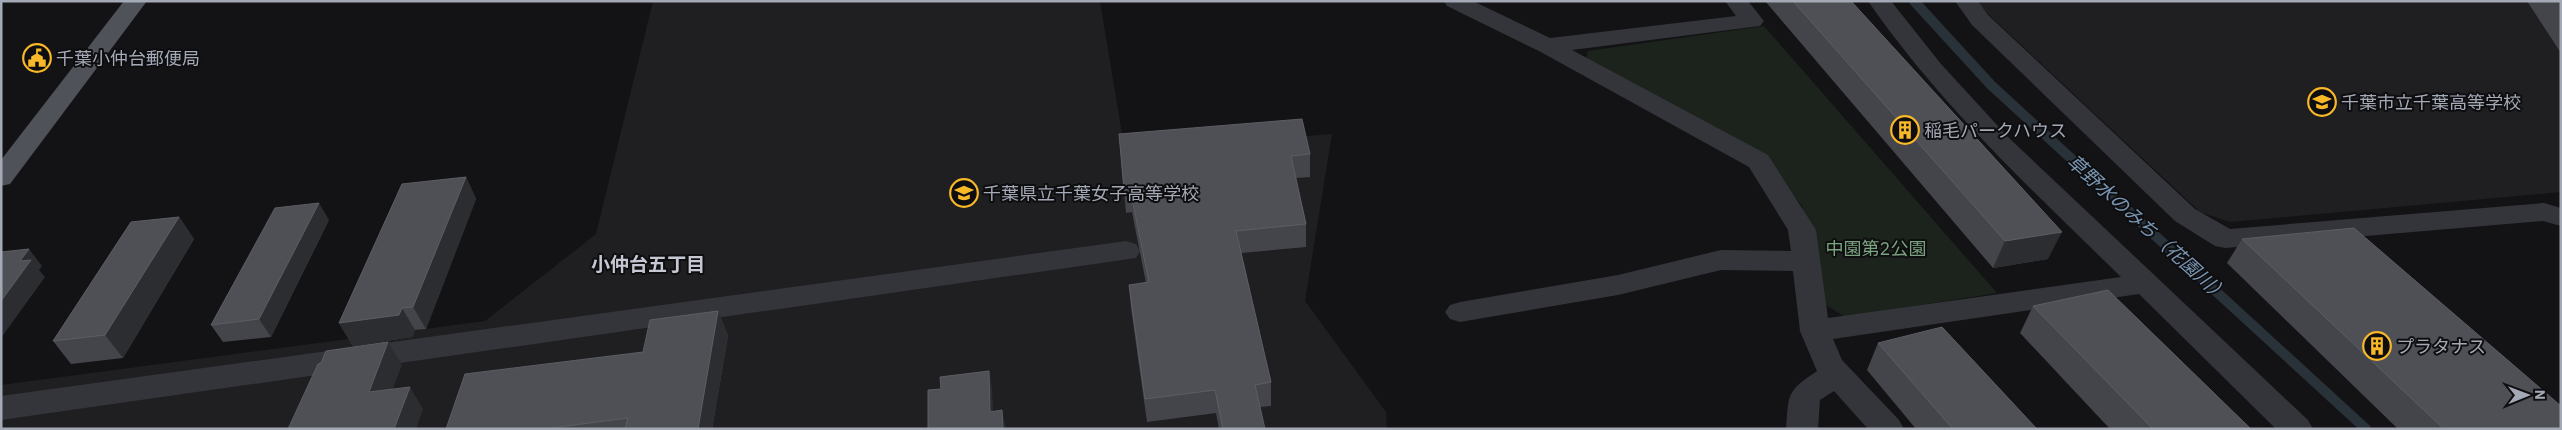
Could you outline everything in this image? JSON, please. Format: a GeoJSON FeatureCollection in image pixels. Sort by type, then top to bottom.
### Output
{"type":"FeatureCollection","features":[{"type":"Feature","properties":{"kind":"main road"},"geometry":{"type":"LineString","coordinates":[[1,178],[136,1]]}},
{"type":"Feature","properties":{"kind":"street"},"geometry":{"type":"LineString","coordinates":[[1455,1],[1547,46],[1759,161],[1802,230],[1815,331],[1828,366],[1888,429]]}},
{"type":"Feature","properties":{"kind":"street"},"geometry":{"type":"LineString","coordinates":[[1547,46],[1752,21],[1736,1]]}},
{"type":"Feature","properties":{"kind":"street"},"geometry":{"type":"LineString","coordinates":[[1879,1],[1932,69],[1998,143],[2148,283],[2297,429]]}},
{"type":"Feature","properties":{"kind":"street"},"geometry":{"type":"LineString","coordinates":[[1966,1],[1980,20],[2185,215],[2225,239],[2544,212],[2561,217]]}},
{"type":"Feature","properties":{"kind":"street"},"geometry":{"type":"LineString","coordinates":[[1,408],[1126,251]]}},
{"type":"Feature","properties":{"kind":"street"},"geometry":{"type":"LineString","coordinates":[[1460,312],[1618,285],[1721,260],[1806,261]]}},
{"type":"Feature","properties":{"kind":"street"},"geometry":{"type":"LineString","coordinates":[[1815,331],[2148,283]]}},
{"type":"Feature","properties":{"kind":"street"},"geometry":{"type":"LineString","coordinates":[[1802,429],[1805,394],[1836,374]]}},
{"type":"Feature","properties":{"kind":"shaded area","name":"千葉県立千葉女子高等学校"},"geometry":{"type":"Polygon","coordinates":[[[653,1],[1100,1],[1125,151],[1332,134],[1305,301],[1386,412],[1387,429],[1,429],[1,385],[485,321],[596,234],[653,1]]]}},
{"type":"Feature","properties":{"kind":"shaded area","name":"千葉市立千葉高等学校"},"geometry":{"type":"Polygon","coordinates":[[[1978,1],[2561,1],[2561,192],[2230,222],[2200,212],[1986,12],[1978,1]]]}},
{"type":"Feature","properties":{"kind":"green space","name":"中園第2公園"},"geometry":{"type":"Polygon","coordinates":[[[1764,26],[1997,293],[1845,317],[1826,305],[1802,206],[1761,154],[1586,59],[1588,51],[1764,26]]]}},
{"type":"Feature","properties":{"kind":"building"},"geometry":{"type":"Polygon","coordinates":[[[1793,1],[1851,1],[2062,232],[2005,241],[1793,1]]]}},
{"type":"Feature","properties":{"kind":"building"},"geometry":{"type":"Polygon","coordinates":[[[1302,119],[1310,154],[1291,156],[1306,224],[1236,231],[1271,382],[1255,385],[1265,429],[1223,429],[1215,390],[1145,399],[1129,285],[1149,282],[1130,189],[1124,190],[1119,134],[1302,119]]]}},
{"type":"Feature","properties":{"kind":"building"},"geometry":{"type":"Polygon","coordinates":[[[466,177],[413,307],[402,308],[399,315],[339,323],[402,184],[466,177]]]}},
{"type":"Feature","properties":{"kind":"building"},"geometry":{"type":"Polygon","coordinates":[[[319,203],[259,319],[211,325],[275,208],[319,203]]]}},
{"type":"Feature","properties":{"kind":"building"},"geometry":{"type":"Polygon","coordinates":[[[179,217],[105,335],[53,341],[131,222],[179,217]]]}},
{"type":"Feature","properties":{"kind":"building"},"geometry":{"type":"Polygon","coordinates":[[[2354,228],[2561,406],[2561,429],[2444,429],[2242,239],[2354,228]]]}},
{"type":"Feature","properties":{"kind":"building"},"geometry":{"type":"Polygon","coordinates":[[[29,249],[20,261],[31,260],[1,301],[1,252],[29,249]]]}},
{"type":"Feature","properties":{"kind":"building"},"geometry":{"type":"Polygon","coordinates":[[[2108,290],[2251,429],[2153,429],[2033,306],[2108,290]]]}},
{"type":"Feature","properties":{"kind":"building"},"geometry":{"type":"Polygon","coordinates":[[[718,311],[698,429],[625,429],[628,418],[544,429],[446,429],[465,374],[643,352],[650,320],[718,311]]]}},
{"type":"Feature","properties":{"kind":"building"},"geometry":{"type":"Polygon","coordinates":[[[1942,327],[2037,429],[1953,429],[1878,343],[1942,327]]]}},
{"type":"Feature","properties":{"kind":"building"},"geometry":{"type":"Polygon","coordinates":[[[388,342],[369,392],[410,387],[394,429],[288,429],[326,351],[388,342]]]}},
{"type":"Feature","properties":{"kind":"building"},"geometry":{"type":"Polygon","coordinates":[[[989,371],[990,412],[1002,410],[1003,429],[928,429],[928,390],[941,389],[940,377],[989,371]]]}},
{"type":"Feature","properties":{"kind":"waterway","name":"草野水のみち（花園川）"},"geometry":{"type":"LineString","coordinates":[[1914,1],[1991,85],[2366,429]]}},
{"type":"Feature","properties":{"kind":"place","name":"千葉小仲台郵便局"},"geometry":{"type":"Point","coordinates":[37,58]}},
{"type":"Feature","properties":{"kind":"place","name":"千葉市立千葉高等学校"},"geometry":{"type":"Point","coordinates":[2322,102]}},
{"type":"Feature","properties":{"kind":"place","name":"稲毛パークハウス"},"geometry":{"type":"Point","coordinates":[1905,130]}},
{"type":"Feature","properties":{"kind":"place","name":"千葉県立千葉女子高等学校"},"geometry":{"type":"Point","coordinates":[964,193]}},
{"type":"Feature","properties":{"kind":"place","name":"プラタナス"},"geometry":{"type":"Point","coordinates":[2377,346]}},
{"type":"Feature","properties":{"kind":"district","name":"小仲台五丁目"},"geometry":{"type":"Point","coordinates":[648,264]}}]}
